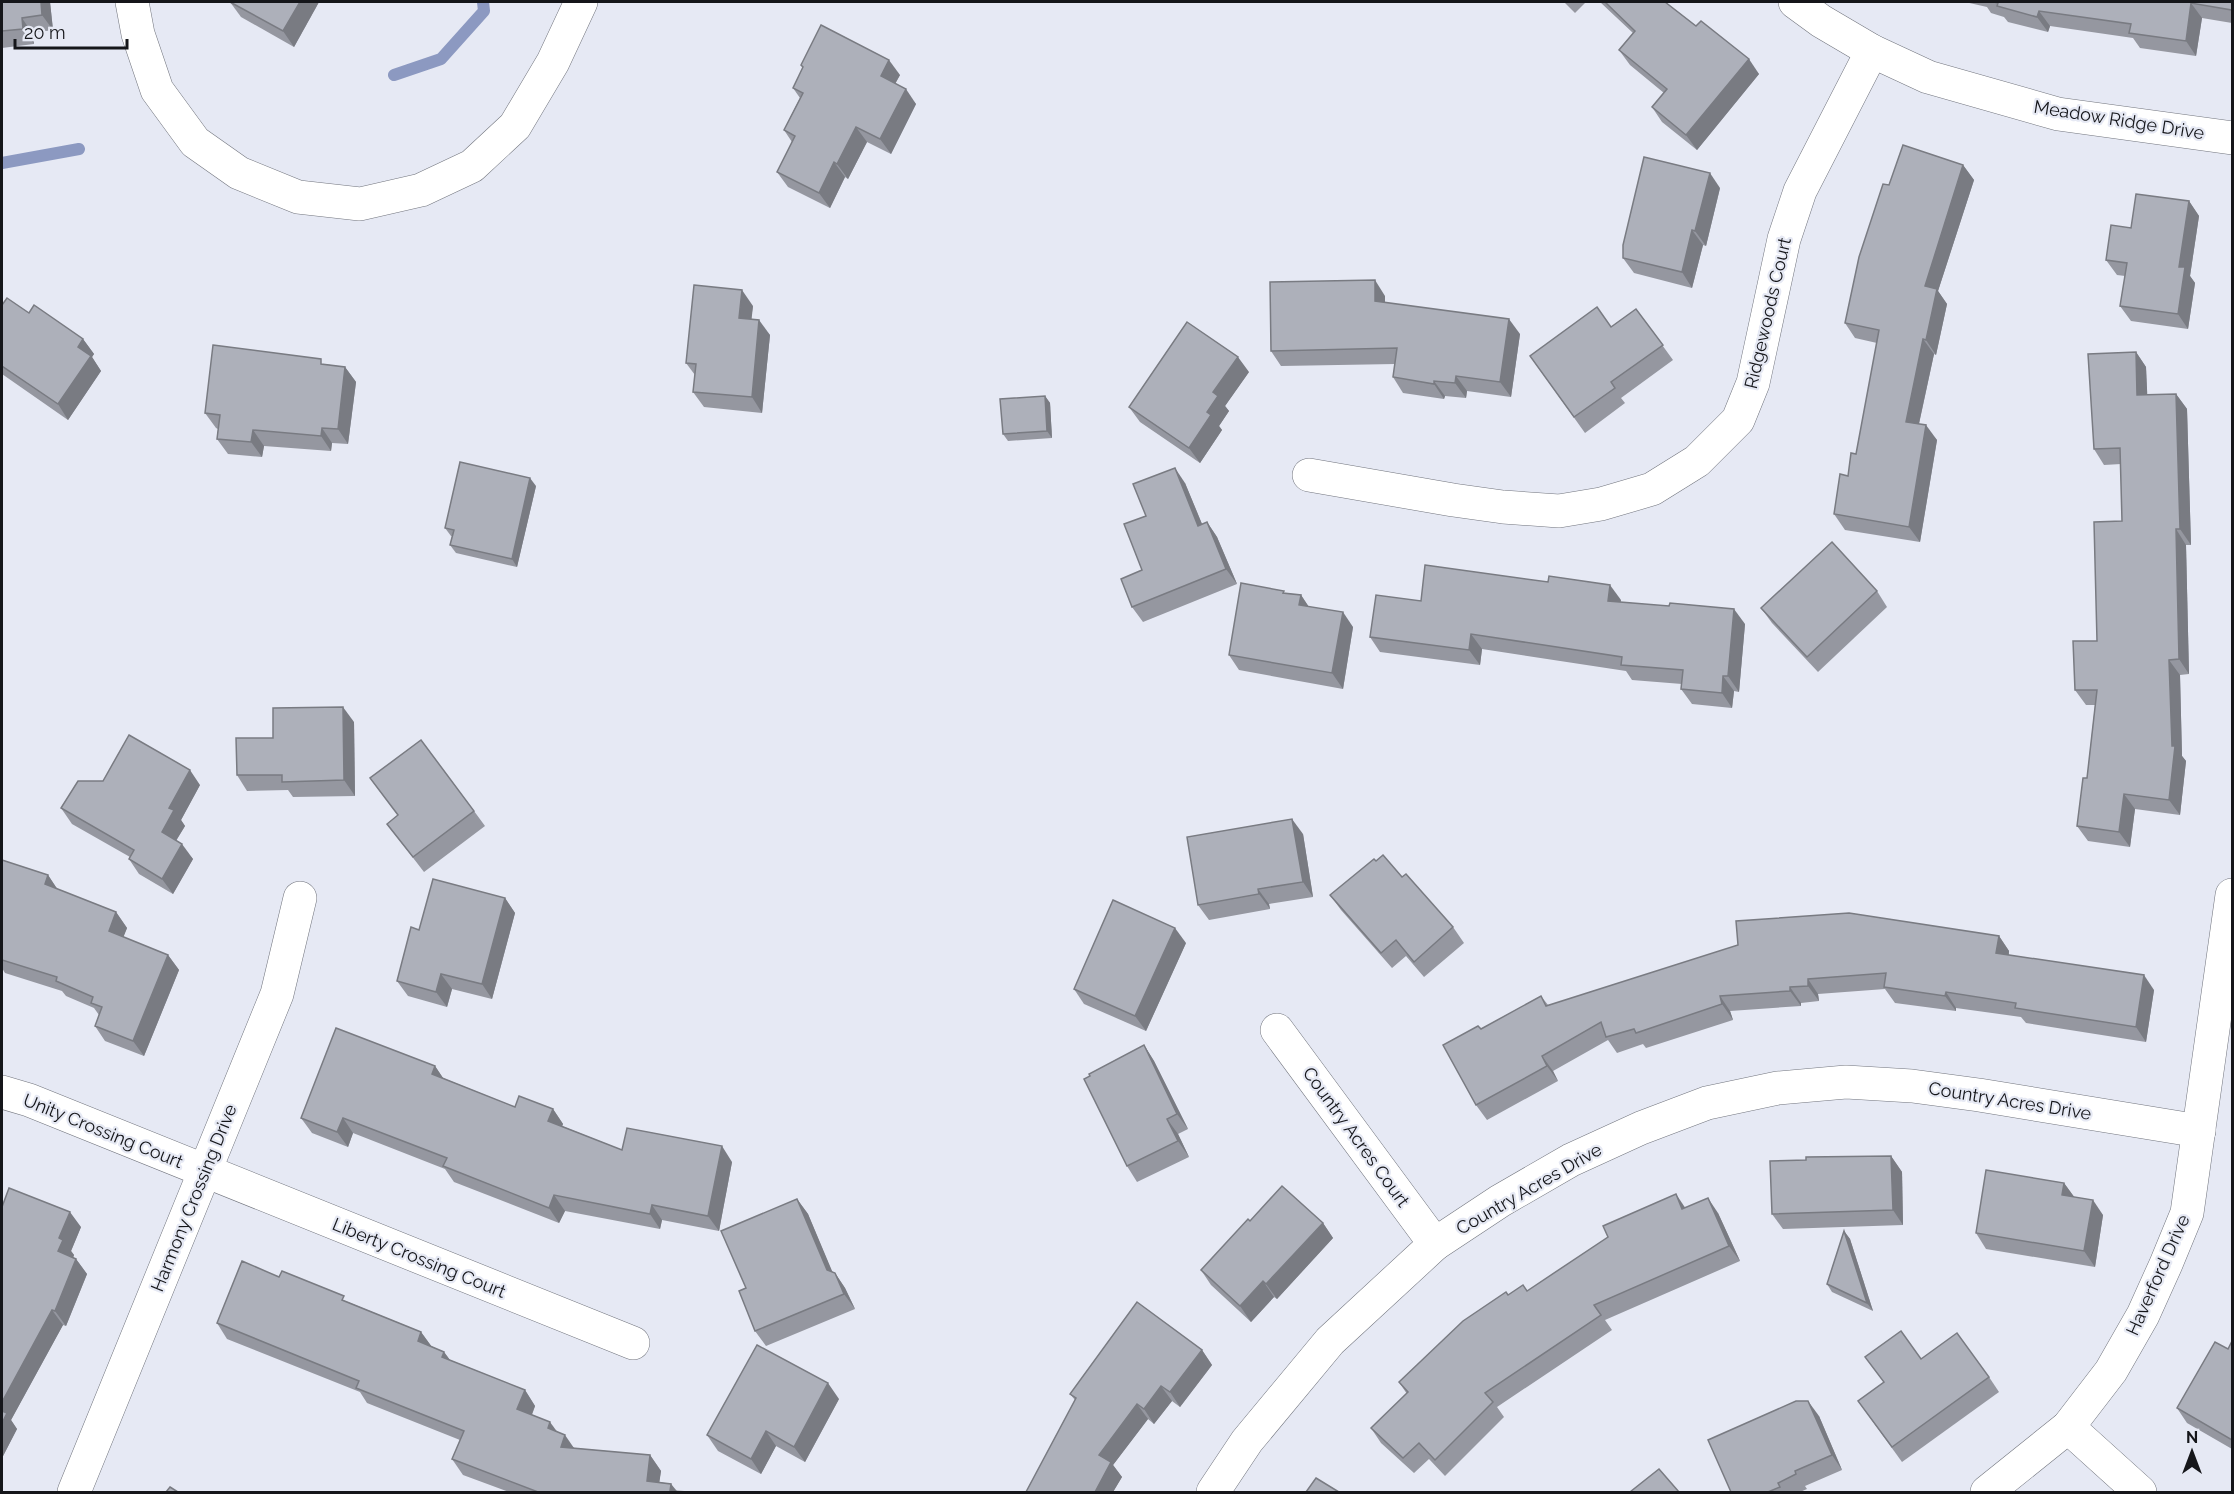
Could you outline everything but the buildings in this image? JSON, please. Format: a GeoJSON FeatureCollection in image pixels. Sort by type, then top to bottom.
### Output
{"type":"FeatureCollection","features":[{"type":"Feature","properties":{"kind":"street"},"geometry":{"type":"LineString","coordinates":[[132,2],[138,34],[157,90],[195,142],[239,173],[298,197],[360,204],[421,190],[472,166],[515,126],[553,62],[581,2]]}},
{"type":"Feature","properties":{"kind":"street","name":"Meadow Ridge Drive"},"geometry":{"type":"LineString","coordinates":[[1795,2],[1821,21],[1872,51],[1928,77],[2058,114],[2232,138]]}},
{"type":"Feature","properties":{"kind":"street","name":"Ridgewoods Court"},"geometry":{"type":"LineString","coordinates":[[1309,475],[1453,500],[1503,507],[1559,511],[1601,504],[1652,489],[1697,461],[1738,420],[1750,392],[1762,348],[1784,239],[1800,191],[1872,51]]}},
{"type":"Feature","properties":{"kind":"street","name":"Haverford Drive"},"geometry":{"type":"LineString","coordinates":[[1987,1492],[2068,1427],[2111,1371],[2143,1315],[2187,1213],[2232,895]]}},
{"type":"Feature","properties":{"kind":"street","name":"Harmony Crossing Drive"},"geometry":{"type":"LineString","coordinates":[[74,1492],[277,994],[300,898]]}},
{"type":"Feature","properties":{"kind":"street","name":"Country Acres Court"},"geometry":{"type":"LineString","coordinates":[[1277,1030],[1435,1244]]}},
{"type":"Feature","properties":{"kind":"street","name":"Country Acres Drive"},"geometry":{"type":"LineString","coordinates":[[1213,1492],[1246,1441],[1330,1341],[1435,1244],[1500,1201],[1571,1160],[1641,1128],[1707,1103],[1779,1088],[1846,1082],[1912,1086],[1979,1095],[2199,1131]]}},
{"type":"Feature","properties":{"kind":"street","name":"Unity Crossing Court"},"geometry":{"type":"LineString","coordinates":[[2,1092],[29,1100],[204,1172]]}},
{"type":"Feature","properties":{"kind":"street","name":"Liberty Crossing Court"},"geometry":{"type":"LineString","coordinates":[[204,1172],[633,1343]]}},
{"type":"Feature","properties":{"kind":"street"},"geometry":{"type":"LineString","coordinates":[[2068,1427],[2140,1492]]}},
{"type":"Feature","properties":{"kind":"waterway"},"geometry":{"type":"LineString","coordinates":[[394,75],[441,59],[484,11],[483,2]]}},
{"type":"Feature","properties":{"kind":"waterway"},"geometry":{"type":"LineString","coordinates":[[2,163],[79,149]]}}]}
